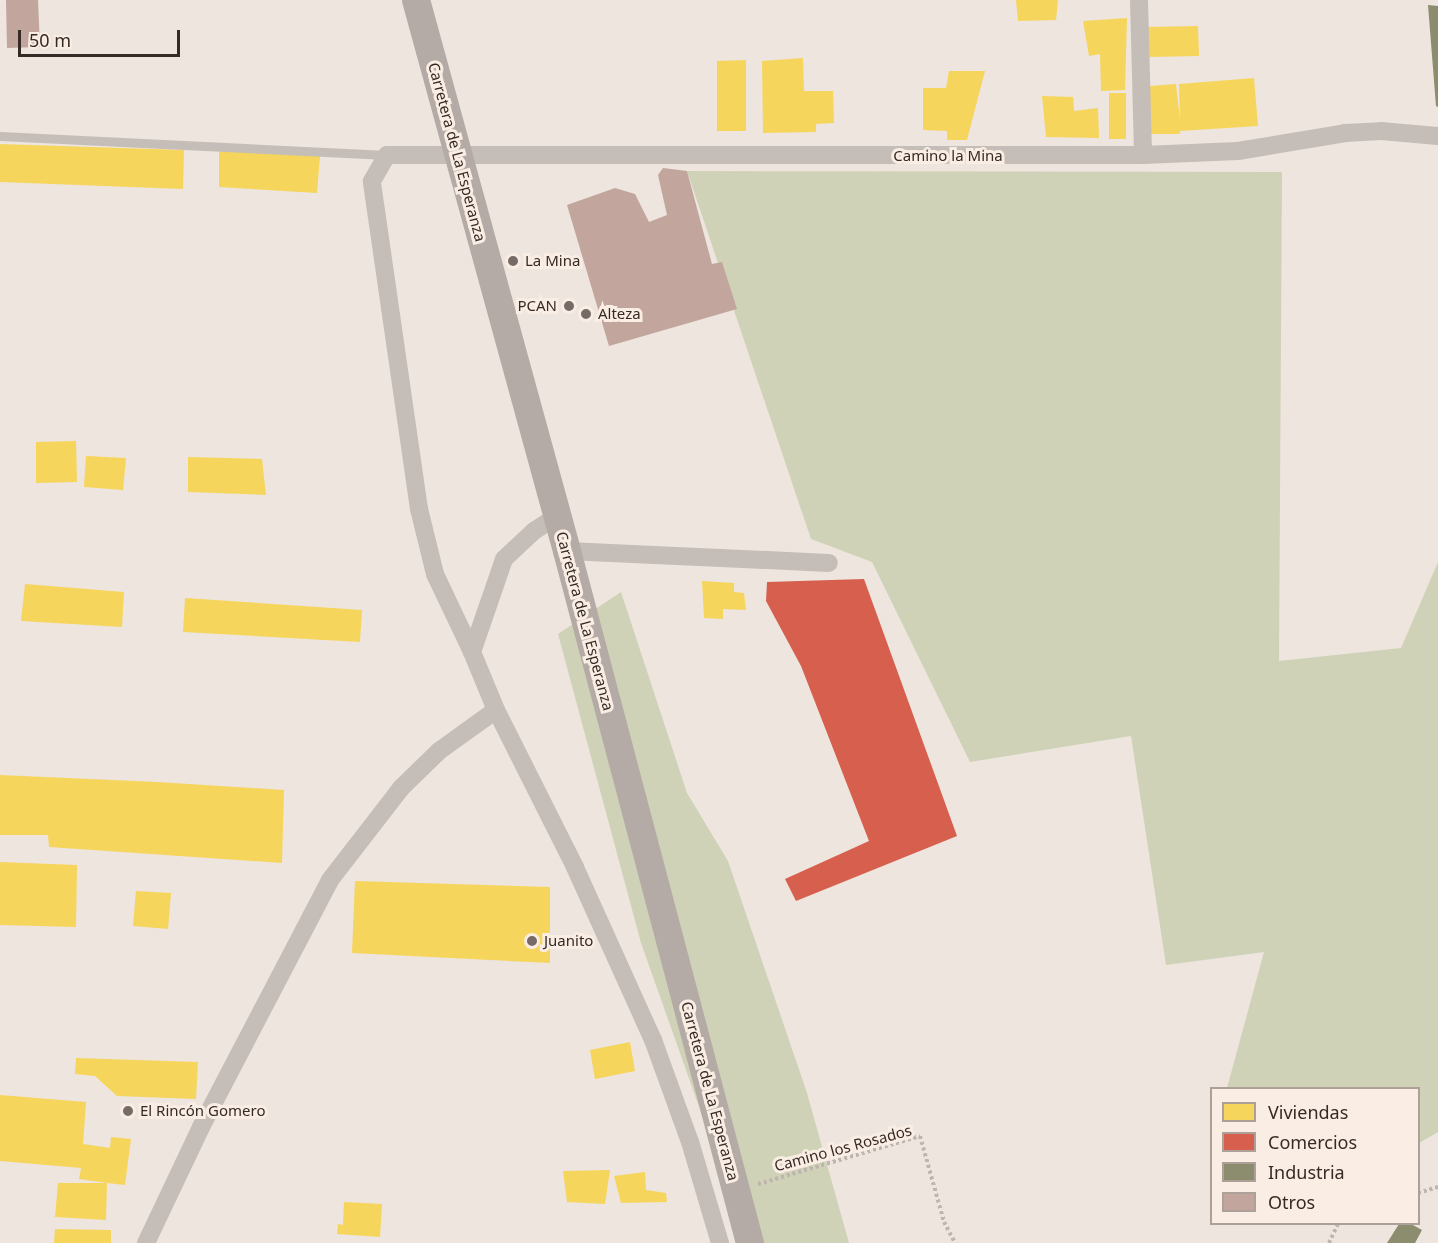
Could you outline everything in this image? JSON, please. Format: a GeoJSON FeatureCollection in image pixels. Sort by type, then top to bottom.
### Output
{"type":"FeatureCollection","features":[{"type":"Feature","properties":{"kind":"main road","name":"Carretera de La Esperanza"},"geometry":{"type":"LineString","coordinates":[[416,0],[457,157],[558,516],[750,1243]]}},
{"type":"Feature","properties":{"kind":"street"},"geometry":{"type":"LineString","coordinates":[[1139,0],[1143,155]]}},
{"type":"Feature","properties":{"kind":"street","name":"Camino la Mina"},"geometry":{"type":"LineString","coordinates":[[387,155],[457,157],[1143,155],[1238,151],[1345,133],[1381,130],[1438,136]]}},
{"type":"Feature","properties":{"kind":"street"},"geometry":{"type":"LineString","coordinates":[[387,155],[372,181],[419,509],[435,574],[472,652],[496,710],[575,867],[653,1040],[690,1143],[720,1243]]}},
{"type":"Feature","properties":{"kind":"street"},"geometry":{"type":"LineString","coordinates":[[472,652],[504,559],[534,531],[558,516]]}},
{"type":"Feature","properties":{"kind":"street"},"geometry":{"type":"LineString","coordinates":[[567,551],[829,563]]}},
{"type":"Feature","properties":{"kind":"street"},"geometry":{"type":"LineString","coordinates":[[146,1243],[201,1127],[330,880],[401,788],[439,751],[496,710]]}},
{"type":"Feature","properties":{"kind":"lane"},"geometry":{"type":"LineString","coordinates":[[0,136],[387,155]]}},
{"type":"Feature","properties":{"kind":"path","name":"Camino los Rosados"},"geometry":{"type":"LineString","coordinates":[[736,1190],[920,1136],[944,1222],[955,1243]]}},
{"type":"Feature","properties":{"kind":"path"},"geometry":{"type":"LineString","coordinates":[[1420,1193],[1438,1187]]}},
{"type":"Feature","properties":{"kind":"path"},"geometry":{"type":"LineString","coordinates":[[1329,1243],[1338,1225]]}},
{"type":"Feature","properties":{"kind":"green space"},"geometry":{"type":"Polygon","coordinates":[[[687,171],[1282,172],[1279,661],[1401,648],[1438,562],[1438,1132],[1420,1142],[1420,1087],[1227,1087],[1264,952],[1166,965],[1131,736],[970,762],[872,562],[811,539],[687,171]]]}},
{"type":"Feature","properties":{"kind":"green space"},"geometry":{"type":"Polygon","coordinates":[[[621,592],[687,793],[728,861],[807,1093],[849,1243],[760,1243],[703,1118],[641,943],[558,634],[621,592]]]}},
{"type":"Feature","properties":{"kind":"building: Viviendas"},"geometry":{"type":"Polygon","coordinates":[[[1016,0],[1058,0],[1056,20],[1018,21],[1016,0]]]}},
{"type":"Feature","properties":{"kind":"building: Viviendas"},"geometry":{"type":"Polygon","coordinates":[[[1127,18],[1125,90],[1101,91],[1100,54],[1089,56],[1083,21],[1127,18]]]}},
{"type":"Feature","properties":{"kind":"building: Viviendas"},"geometry":{"type":"Polygon","coordinates":[[[1198,26],[1199,56],[1149,57],[1148,27],[1198,26]]]}},
{"type":"Feature","properties":{"kind":"building: Viviendas"},"geometry":{"type":"Polygon","coordinates":[[[803,58],[804,91],[833,91],[834,123],[816,124],[816,132],[763,133],[762,61],[803,58]]]}},
{"type":"Feature","properties":{"kind":"building: Viviendas"},"geometry":{"type":"Polygon","coordinates":[[[746,60],[746,131],[717,131],[717,61],[746,60]]]}},
{"type":"Feature","properties":{"kind":"building: Viviendas"},"geometry":{"type":"Polygon","coordinates":[[[949,71],[985,71],[967,140],[947,140],[947,131],[923,130],[923,88],[946,88],[949,71]]]}},
{"type":"Feature","properties":{"kind":"building: Viviendas"},"geometry":{"type":"Polygon","coordinates":[[[1254,78],[1258,126],[1180,131],[1180,134],[1150,134],[1150,86],[1176,84],[1180,120],[1179,84],[1254,78]]]}},
{"type":"Feature","properties":{"kind":"building: Viviendas"},"geometry":{"type":"Polygon","coordinates":[[[1109,93],[1126,93],[1126,139],[1109,139],[1109,93]]]}},
{"type":"Feature","properties":{"kind":"building: Viviendas"},"geometry":{"type":"Polygon","coordinates":[[[1042,96],[1073,97],[1074,111],[1098,108],[1099,138],[1046,137],[1042,96]]]}},
{"type":"Feature","properties":{"kind":"building: Viviendas"},"geometry":{"type":"Polygon","coordinates":[[[0,144],[184,150],[183,189],[0,182],[0,144]]]}},
{"type":"Feature","properties":{"kind":"building: Viviendas"},"geometry":{"type":"Polygon","coordinates":[[[219,151],[320,156],[317,193],[219,187],[219,151]]]}},
{"type":"Feature","properties":{"kind":"building: Viviendas"},"geometry":{"type":"Polygon","coordinates":[[[76,441],[77,482],[36,483],[36,442],[76,441]]]}},
{"type":"Feature","properties":{"kind":"building: Viviendas"},"geometry":{"type":"Polygon","coordinates":[[[86,456],[126,458],[123,490],[84,487],[86,456]]]}},
{"type":"Feature","properties":{"kind":"building: Viviendas"},"geometry":{"type":"Polygon","coordinates":[[[188,457],[262,459],[266,495],[188,492],[188,457]]]}},
{"type":"Feature","properties":{"kind":"building: Viviendas"},"geometry":{"type":"Polygon","coordinates":[[[702,581],[734,583],[734,592],[744,593],[746,610],[723,609],[723,619],[704,618],[702,581]]]}},
{"type":"Feature","properties":{"kind":"building: Viviendas"},"geometry":{"type":"Polygon","coordinates":[[[25,584],[124,592],[122,627],[21,621],[25,584]]]}},
{"type":"Feature","properties":{"kind":"building: Viviendas"},"geometry":{"type":"Polygon","coordinates":[[[185,598],[362,610],[360,642],[183,632],[185,598]]]}},
{"type":"Feature","properties":{"kind":"building: Viviendas"},"geometry":{"type":"Polygon","coordinates":[[[0,775],[284,790],[282,863],[49,847],[48,835],[0,835],[0,775]]]}},
{"type":"Feature","properties":{"kind":"building: Viviendas"},"geometry":{"type":"Polygon","coordinates":[[[0,862],[77,865],[76,927],[0,925],[0,862]]]}},
{"type":"Feature","properties":{"kind":"building: Viviendas"},"geometry":{"type":"Polygon","coordinates":[[[355,881],[550,887],[550,963],[352,953],[355,881]]]}},
{"type":"Feature","properties":{"kind":"building: Viviendas"},"geometry":{"type":"Polygon","coordinates":[[[136,891],[171,893],[168,929],[133,926],[136,891]]]}},
{"type":"Feature","properties":{"kind":"building: Viviendas"},"geometry":{"type":"Polygon","coordinates":[[[630,1042],[635,1071],[595,1079],[590,1050],[630,1042]]]}},
{"type":"Feature","properties":{"kind":"building: Viviendas"},"geometry":{"type":"Polygon","coordinates":[[[76,1058],[198,1062],[196,1099],[117,1096],[95,1076],[75,1074],[76,1058]]]}},
{"type":"Feature","properties":{"kind":"building: Viviendas"},"geometry":{"type":"Polygon","coordinates":[[[0,1095],[86,1102],[83,1144],[110,1148],[111,1137],[131,1139],[125,1185],[79,1179],[81,1168],[0,1161],[0,1095]]]}},
{"type":"Feature","properties":{"kind":"building: Viviendas"},"geometry":{"type":"Polygon","coordinates":[[[610,1170],[605,1204],[567,1202],[563,1171],[610,1170]]]}},
{"type":"Feature","properties":{"kind":"building: Viviendas"},"geometry":{"type":"Polygon","coordinates":[[[645,1172],[646,1190],[666,1193],[667,1202],[621,1203],[614,1176],[645,1172]]]}},
{"type":"Feature","properties":{"kind":"building: Viviendas"},"geometry":{"type":"Polygon","coordinates":[[[58,1183],[107,1183],[106,1220],[55,1217],[58,1183]]]}},
{"type":"Feature","properties":{"kind":"building: Viviendas"},"geometry":{"type":"Polygon","coordinates":[[[344,1202],[382,1204],[380,1237],[337,1234],[338,1224],[343,1225],[344,1202]]]}},
{"type":"Feature","properties":{"kind":"building: Viviendas"},"geometry":{"type":"Polygon","coordinates":[[[55,1229],[111,1230],[111,1243],[54,1243],[55,1229]]]}},
{"type":"Feature","properties":{"kind":"building: Comercios"},"geometry":{"type":"Polygon","coordinates":[[[864,579],[957,836],[796,901],[785,879],[869,841],[801,666],[766,601],[767,582],[864,579]]]}},
{"type":"Feature","properties":{"kind":"building: Industria"},"geometry":{"type":"Polygon","coordinates":[[[1428,5],[1438,6],[1438,107],[1436,106],[1428,5]]]}},
{"type":"Feature","properties":{"kind":"building: Industria"},"geometry":{"type":"Polygon","coordinates":[[[1398,1225],[1413,1225],[1422,1230],[1415,1243],[1387,1243],[1398,1225]]]}},
{"type":"Feature","properties":{"kind":"building: Otros"},"geometry":{"type":"Polygon","coordinates":[[[6,0],[38,0],[40,47],[7,48],[6,0]]]}},
{"type":"Feature","properties":{"kind":"building: Otros"},"geometry":{"type":"Polygon","coordinates":[[[663,168],[687,171],[712,264],[722,262],[737,309],[609,346],[567,205],[615,188],[635,194],[649,222],[667,215],[658,175],[663,168]]]}},
{"type":"Feature","properties":{"kind":"place","name":"La Mina"},"geometry":{"type":"Point","coordinates":[513,261]}},
{"type":"Feature","properties":{"kind":"place","name":"PCAN"},"geometry":{"type":"Point","coordinates":[569,306]}},
{"type":"Feature","properties":{"kind":"place","name":"Alteza"},"geometry":{"type":"Point","coordinates":[586,314]}},
{"type":"Feature","properties":{"kind":"place","name":"Juanito"},"geometry":{"type":"Point","coordinates":[532,941]}},
{"type":"Feature","properties":{"kind":"place","name":"El Rincón Gomero"},"geometry":{"type":"Point","coordinates":[128,1111]}}]}
